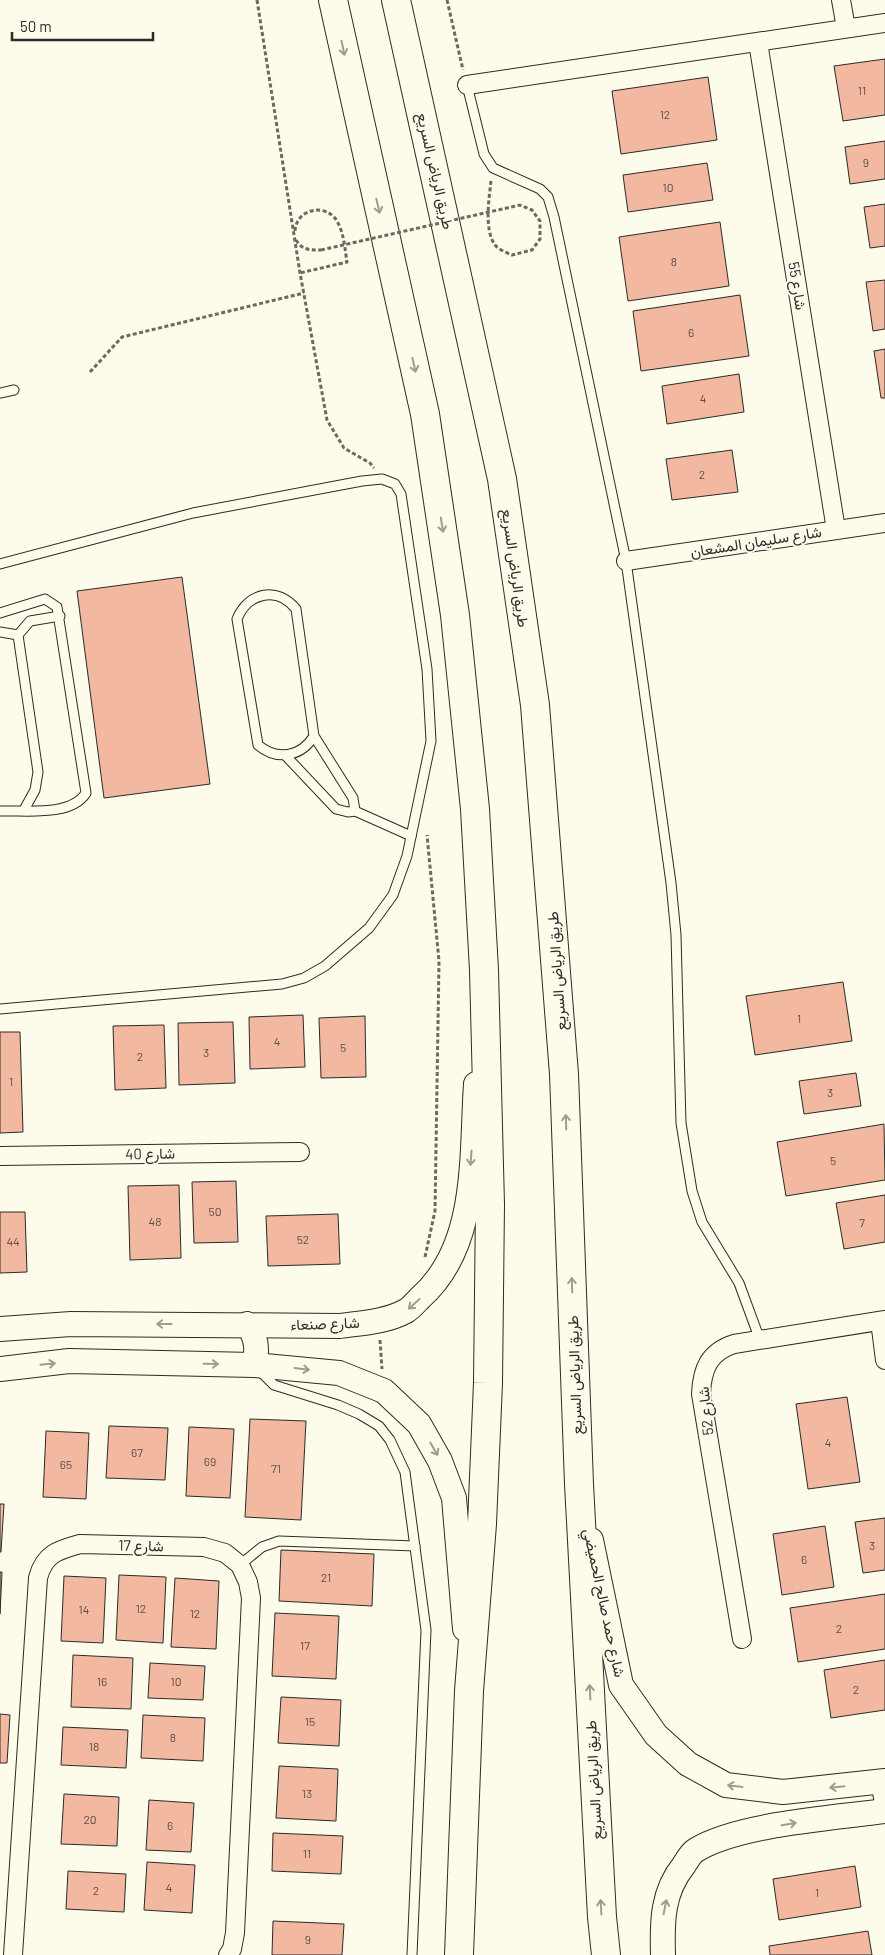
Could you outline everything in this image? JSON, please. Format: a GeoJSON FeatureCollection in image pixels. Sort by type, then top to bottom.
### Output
{"type":"FeatureCollection","features":[{"type":"Feature","properties":{"kind":"highway"},"geometry":{"type":"LineString","coordinates":[[333,0],[428,433],[455,615],[475,809],[484,970],[490,1204],[488,1383],[482,1524],[469,1691],[459,1955]]}},
{"type":"Feature","properties":{"kind":"highway","name":"طريق الرياض السريع"},"geometry":{"type":"LineString","coordinates":[[398,7],[502,479],[535,705],[564,1074],[579,1484],[601,1907],[606,1955]]}},
{"type":"Feature","properties":{"kind":"main road","name":"شارع صنعاء"},"geometry":{"type":"LineString","coordinates":[[0,1329],[71,1324],[340,1326],[379,1320],[407,1311],[431,1289],[447,1265],[461,1234],[468,1196],[484,970]]}},
{"type":"Feature","properties":{"kind":"main road"},"geometry":{"type":"LineString","coordinates":[[247,1324],[256,1340],[257,1354],[254,1365]]}},
{"type":"Feature","properties":{"kind":"main road"},"geometry":{"type":"LineString","coordinates":[[0,1369],[69,1361],[254,1365],[339,1373],[384,1391],[419,1424],[440,1461],[454,1498],[469,1691]]}},
{"type":"Feature","properties":{"kind":"main road","name":"شارع حمد صالح الحميضي"},"geometry":{"type":"LineString","coordinates":[[579,1484],[621,1685],[656,1735],[688,1764],[726,1785],[783,1792],[883,1781]]}},
{"type":"Feature","properties":{"kind":"main road"},"geometry":{"type":"LineString","coordinates":[[663,1955],[664,1906],[679,1871],[694,1851],[734,1835],[793,1823],[885,1810]]}},
{"type":"Feature","properties":{"kind":"street"},"geometry":{"type":"LineString","coordinates":[[841,0],[846,28]]}},
{"type":"Feature","properties":{"kind":"street"},"geometry":{"type":"LineString","coordinates":[[466,85],[885,23]]}},
{"type":"Feature","properties":{"kind":"street","name":"شارع 55"},"geometry":{"type":"LineString","coordinates":[[758,42],[836,530]]}},
{"type":"Feature","properties":{"kind":"street","name":"شارع سليمان المشعان"},"geometry":{"type":"LineString","coordinates":[[626,561],[885,522]]}},
{"type":"Feature","properties":{"kind":"street","name":"شارع 40"},"geometry":{"type":"LineString","coordinates":[[0,1156],[300,1152]]}},
{"type":"Feature","properties":{"kind":"street"},"geometry":{"type":"LineString","coordinates":[[882,1320],[885,1360]]}},
{"type":"Feature","properties":{"kind":"street","name":"شارع 52"},"geometry":{"type":"LineString","coordinates":[[742,1639],[701,1394],[702,1382],[708,1362],[713,1354],[734,1344],[882,1320]]}},
{"type":"Feature","properties":{"kind":"street","name":"شارع 17"},"geometry":{"type":"LineString","coordinates":[[13,1955],[38,1578],[41,1566],[49,1556],[63,1548],[80,1544],[204,1547],[225,1553],[240,1565]]}},
{"type":"Feature","properties":{"kind":"street"},"geometry":{"type":"LineString","coordinates":[[228,1955],[232,1949],[235,1933],[251,1598],[248,1582],[240,1565]]}},
{"type":"Feature","properties":{"kind":"street"},"geometry":{"type":"LineString","coordinates":[[883,1781],[885,1810]]}},
{"type":"Feature","properties":{"kind":"lane"},"geometry":{"type":"LineString","coordinates":[[466,85],[484,154],[493,168],[540,189],[548,197],[554,217],[626,561],[671,883],[676,935],[681,1123],[692,1191],[702,1222],[739,1283],[760,1340]]}},
{"type":"Feature","properties":{"kind":"lane"},"geometry":{"type":"LineString","coordinates":[[0,393],[14,390]]}},
{"type":"Feature","properties":{"kind":"lane"},"geometry":{"type":"LineString","coordinates":[[0,564],[194,513],[382,478],[395,484],[401,494],[427,669],[431,741],[407,856],[393,895],[369,928],[325,966],[304,978],[282,984],[0,1010]]}},
{"type":"Feature","properties":{"kind":"lane"},"geometry":{"type":"LineString","coordinates":[[314,736],[302,749],[285,755],[270,753],[258,745],[237,619],[245,604],[259,596],[276,595],[291,603],[296,610],[314,736],[353,798],[355,810]]}},
{"type":"Feature","properties":{"kind":"lane"},"geometry":{"type":"LineString","coordinates":[[0,612],[45,599],[57,607],[60,616],[86,793],[78,803],[65,808],[2,810]]}},
{"type":"Feature","properties":{"kind":"lane"},"geometry":{"type":"LineString","coordinates":[[24,810],[35,790],[38,772],[18,635],[30,621],[60,616]]}},
{"type":"Feature","properties":{"kind":"lane"},"geometry":{"type":"LineString","coordinates":[[0,632],[18,635]]}},
{"type":"Feature","properties":{"kind":"lane"},"geometry":{"type":"LineString","coordinates":[[285,755],[336,809],[348,812],[355,810],[411,836]]}},
{"type":"Feature","properties":{"kind":"lane"},"geometry":{"type":"LineString","coordinates":[[254,1365],[274,1385],[338,1404],[379,1426],[394,1446],[405,1472],[426,1630],[412,1955]]}},
{"type":"Feature","properties":{"kind":"lane"},"geometry":{"type":"LineString","coordinates":[[240,1565],[262,1547],[280,1541],[415,1546]]}},
{"type":"Feature","properties":{"kind":"path"},"geometry":{"type":"LineString","coordinates":[[257,0],[300,273],[327,420],[344,448],[370,463],[382,478]]}},
{"type":"Feature","properties":{"kind":"path"},"geometry":{"type":"LineString","coordinates":[[448,0],[466,85]]}},
{"type":"Feature","properties":{"kind":"path"},"geometry":{"type":"LineString","coordinates":[[300,273],[347,262],[338,223],[325,211],[310,211],[299,219],[295,228],[296,239],[300,246],[308,250],[320,250],[520,205],[532,210],[540,222],[540,239],[532,250],[512,255],[495,246],[490,232],[489,196]]}},
{"type":"Feature","properties":{"kind":"path"},"geometry":{"type":"LineString","coordinates":[[90,372],[122,337],[304,294]]}},
{"type":"Feature","properties":{"kind":"path"},"geometry":{"type":"LineString","coordinates":[[424,1259],[435,1211],[439,961],[426,825]]}},
{"type":"Feature","properties":{"kind":"path"},"geometry":{"type":"LineString","coordinates":[[379,1320],[384,1391]]}},
{"type":"Feature","properties":{"kind":"building"},"geometry":{"type":"Polygon","coordinates":[[[885,59],[885,115],[843,121],[834,66],[885,59]]]}},
{"type":"Feature","properties":{"kind":"building"},"geometry":{"type":"Polygon","coordinates":[[[708,77],[717,140],[621,154],[612,91],[708,77]]]}},
{"type":"Feature","properties":{"kind":"building"},"geometry":{"type":"Polygon","coordinates":[[[885,141],[885,179],[850,184],[845,147],[885,141]]]}},
{"type":"Feature","properties":{"kind":"building"},"geometry":{"type":"Polygon","coordinates":[[[707,163],[713,200],[628,212],[623,175],[707,163]]]}},
{"type":"Feature","properties":{"kind":"building"},"geometry":{"type":"Polygon","coordinates":[[[885,204],[885,246],[870,248],[864,207],[885,204]]]}},
{"type":"Feature","properties":{"kind":"building"},"geometry":{"type":"Polygon","coordinates":[[[720,222],[729,286],[628,301],[619,237],[720,222]]]}},
{"type":"Feature","properties":{"kind":"building"},"geometry":{"type":"Polygon","coordinates":[[[885,280],[885,329],[873,331],[866,282],[885,280]]]}},
{"type":"Feature","properties":{"kind":"building"},"geometry":{"type":"Polygon","coordinates":[[[740,295],[749,356],[641,371],[633,311],[740,295]]]}},
{"type":"Feature","properties":{"kind":"building"},"geometry":{"type":"Polygon","coordinates":[[[885,349],[885,398],[881,398],[874,351],[885,349]]]}},
{"type":"Feature","properties":{"kind":"building"},"geometry":{"type":"Polygon","coordinates":[[[739,374],[744,412],[667,424],[662,386],[739,374]]]}},
{"type":"Feature","properties":{"kind":"building"},"geometry":{"type":"Polygon","coordinates":[[[732,450],[738,492],[672,500],[666,459],[732,450]]]}},
{"type":"Feature","properties":{"kind":"building"},"geometry":{"type":"Polygon","coordinates":[[[182,577],[210,784],[104,798],[77,591],[182,577]]]}},
{"type":"Feature","properties":{"kind":"building"},"geometry":{"type":"Polygon","coordinates":[[[843,982],[852,1041],[755,1055],[746,996],[843,982]]]}},
{"type":"Feature","properties":{"kind":"building"},"geometry":{"type":"Polygon","coordinates":[[[303,1015],[305,1067],[250,1069],[249,1017],[303,1015]]]}},
{"type":"Feature","properties":{"kind":"building"},"geometry":{"type":"Polygon","coordinates":[[[365,1016],[366,1077],[321,1078],[319,1018],[365,1016]]]}},
{"type":"Feature","properties":{"kind":"building"},"geometry":{"type":"Polygon","coordinates":[[[233,1022],[235,1083],[179,1085],[178,1023],[233,1022]]]}},
{"type":"Feature","properties":{"kind":"building"},"geometry":{"type":"Polygon","coordinates":[[[164,1025],[166,1088],[115,1090],[113,1026],[164,1025]]]}},
{"type":"Feature","properties":{"kind":"building"},"geometry":{"type":"Polygon","coordinates":[[[0,1032],[20,1032],[23,1132],[0,1133],[0,1032]]]}},
{"type":"Feature","properties":{"kind":"building"},"geometry":{"type":"Polygon","coordinates":[[[856,1073],[861,1106],[804,1114],[799,1081],[856,1073]]]}},
{"type":"Feature","properties":{"kind":"building"},"geometry":{"type":"Polygon","coordinates":[[[884,1124],[885,1180],[786,1196],[777,1142],[884,1124]]]}},
{"type":"Feature","properties":{"kind":"building"},"geometry":{"type":"Polygon","coordinates":[[[236,1181],[238,1242],[194,1243],[192,1182],[236,1181]]]}},
{"type":"Feature","properties":{"kind":"building"},"geometry":{"type":"Polygon","coordinates":[[[179,1185],[181,1258],[130,1260],[128,1186],[179,1185]]]}},
{"type":"Feature","properties":{"kind":"building"},"geometry":{"type":"Polygon","coordinates":[[[885,1195],[885,1242],[844,1249],[836,1203],[885,1195]]]}},
{"type":"Feature","properties":{"kind":"building"},"geometry":{"type":"Polygon","coordinates":[[[0,1212],[25,1212],[27,1272],[0,1273],[0,1212]]]}},
{"type":"Feature","properties":{"kind":"building"},"geometry":{"type":"Polygon","coordinates":[[[338,1214],[340,1264],[268,1266],[266,1216],[338,1214]]]}},
{"type":"Feature","properties":{"kind":"building"},"geometry":{"type":"Polygon","coordinates":[[[847,1397],[860,1482],[808,1489],[796,1404],[847,1397]]]}},
{"type":"Feature","properties":{"kind":"building"},"geometry":{"type":"Polygon","coordinates":[[[250,1419],[306,1421],[301,1520],[245,1517],[250,1419]]]}},
{"type":"Feature","properties":{"kind":"building"},"geometry":{"type":"Polygon","coordinates":[[[109,1426],[168,1428],[165,1480],[106,1478],[109,1426]]]}},
{"type":"Feature","properties":{"kind":"building"},"geometry":{"type":"Polygon","coordinates":[[[189,1427],[234,1429],[230,1498],[186,1496],[189,1427]]]}},
{"type":"Feature","properties":{"kind":"building"},"geometry":{"type":"Polygon","coordinates":[[[46,1431],[89,1433],[86,1499],[43,1497],[46,1431]]]}},
{"type":"Feature","properties":{"kind":"building"},"geometry":{"type":"Polygon","coordinates":[[[0,1504],[4,1504],[1,1552],[0,1552],[0,1504]]]}},
{"type":"Feature","properties":{"kind":"building"},"geometry":{"type":"Polygon","coordinates":[[[885,1518],[885,1570],[863,1573],[855,1522],[885,1518]]]}},
{"type":"Feature","properties":{"kind":"building"},"geometry":{"type":"Polygon","coordinates":[[[825,1526],[834,1587],[782,1595],[773,1534],[825,1526]]]}},
{"type":"Feature","properties":{"kind":"building"},"geometry":{"type":"Polygon","coordinates":[[[281,1550],[374,1554],[372,1606],[279,1601],[281,1550]]]}},
{"type":"Feature","properties":{"kind":"building"},"geometry":{"type":"Polygon","coordinates":[[[0,1572],[2,1572],[0,1614],[0,1572]]]}},
{"type":"Feature","properties":{"kind":"building"},"geometry":{"type":"Polygon","coordinates":[[[119,1575],[166,1577],[163,1643],[116,1640],[119,1575]]]}},
{"type":"Feature","properties":{"kind":"building"},"geometry":{"type":"Polygon","coordinates":[[[64,1576],[106,1578],[103,1643],[61,1641],[64,1576]]]}},
{"type":"Feature","properties":{"kind":"building"},"geometry":{"type":"Polygon","coordinates":[[[175,1578],[219,1581],[216,1649],[171,1647],[175,1578]]]}},
{"type":"Feature","properties":{"kind":"building"},"geometry":{"type":"Polygon","coordinates":[[[885,1594],[885,1649],[798,1662],[790,1608],[885,1594]]]}},
{"type":"Feature","properties":{"kind":"building"},"geometry":{"type":"Polygon","coordinates":[[[275,1613],[339,1616],[336,1679],[272,1676],[275,1613]]]}},
{"type":"Feature","properties":{"kind":"building"},"geometry":{"type":"Polygon","coordinates":[[[73,1655],[133,1658],[131,1709],[71,1707],[73,1655]]]}},
{"type":"Feature","properties":{"kind":"building"},"geometry":{"type":"Polygon","coordinates":[[[885,1660],[885,1710],[831,1718],[824,1670],[885,1660]]]}},
{"type":"Feature","properties":{"kind":"building"},"geometry":{"type":"Polygon","coordinates":[[[150,1663],[205,1666],[203,1700],[148,1698],[150,1663]]]}},
{"type":"Feature","properties":{"kind":"building"},"geometry":{"type":"Polygon","coordinates":[[[281,1697],[341,1700],[339,1746],[278,1743],[281,1697]]]}},
{"type":"Feature","properties":{"kind":"building"},"geometry":{"type":"Polygon","coordinates":[[[0,1714],[10,1715],[7,1763],[0,1763],[0,1714]]]}},
{"type":"Feature","properties":{"kind":"building"},"geometry":{"type":"Polygon","coordinates":[[[143,1715],[205,1718],[203,1761],[141,1758],[143,1715]]]}},
{"type":"Feature","properties":{"kind":"building"},"geometry":{"type":"Polygon","coordinates":[[[63,1727],[128,1730],[126,1768],[61,1765],[63,1727]]]}},
{"type":"Feature","properties":{"kind":"building"},"geometry":{"type":"Polygon","coordinates":[[[279,1766],[338,1769],[336,1821],[276,1818],[279,1766]]]}},
{"type":"Feature","properties":{"kind":"building"},"geometry":{"type":"Polygon","coordinates":[[[64,1794],[119,1797],[117,1846],[61,1844],[64,1794]]]}},
{"type":"Feature","properties":{"kind":"building"},"geometry":{"type":"Polygon","coordinates":[[[149,1800],[194,1803],[191,1852],[146,1850],[149,1800]]]}},
{"type":"Feature","properties":{"kind":"building"},"geometry":{"type":"Polygon","coordinates":[[[273,1833],[343,1836],[341,1874],[272,1871],[273,1833]]]}},
{"type":"Feature","properties":{"kind":"building"},"geometry":{"type":"Polygon","coordinates":[[[147,1862],[195,1865],[192,1913],[144,1910],[147,1862]]]}},
{"type":"Feature","properties":{"kind":"building"},"geometry":{"type":"Polygon","coordinates":[[[855,1866],[861,1907],[779,1920],[773,1879],[855,1866]]]}},
{"type":"Feature","properties":{"kind":"building"},"geometry":{"type":"Polygon","coordinates":[[[68,1871],[126,1874],[124,1912],[66,1909],[68,1871]]]}},
{"type":"Feature","properties":{"kind":"building"},"geometry":{"type":"Polygon","coordinates":[[[273,1921],[344,1924],[342,1955],[272,1955],[273,1921]]]}},
{"type":"Feature","properties":{"kind":"building"},"geometry":{"type":"Polygon","coordinates":[[[868,1931],[872,1955],[770,1955],[769,1946],[868,1931]]]}}]}
